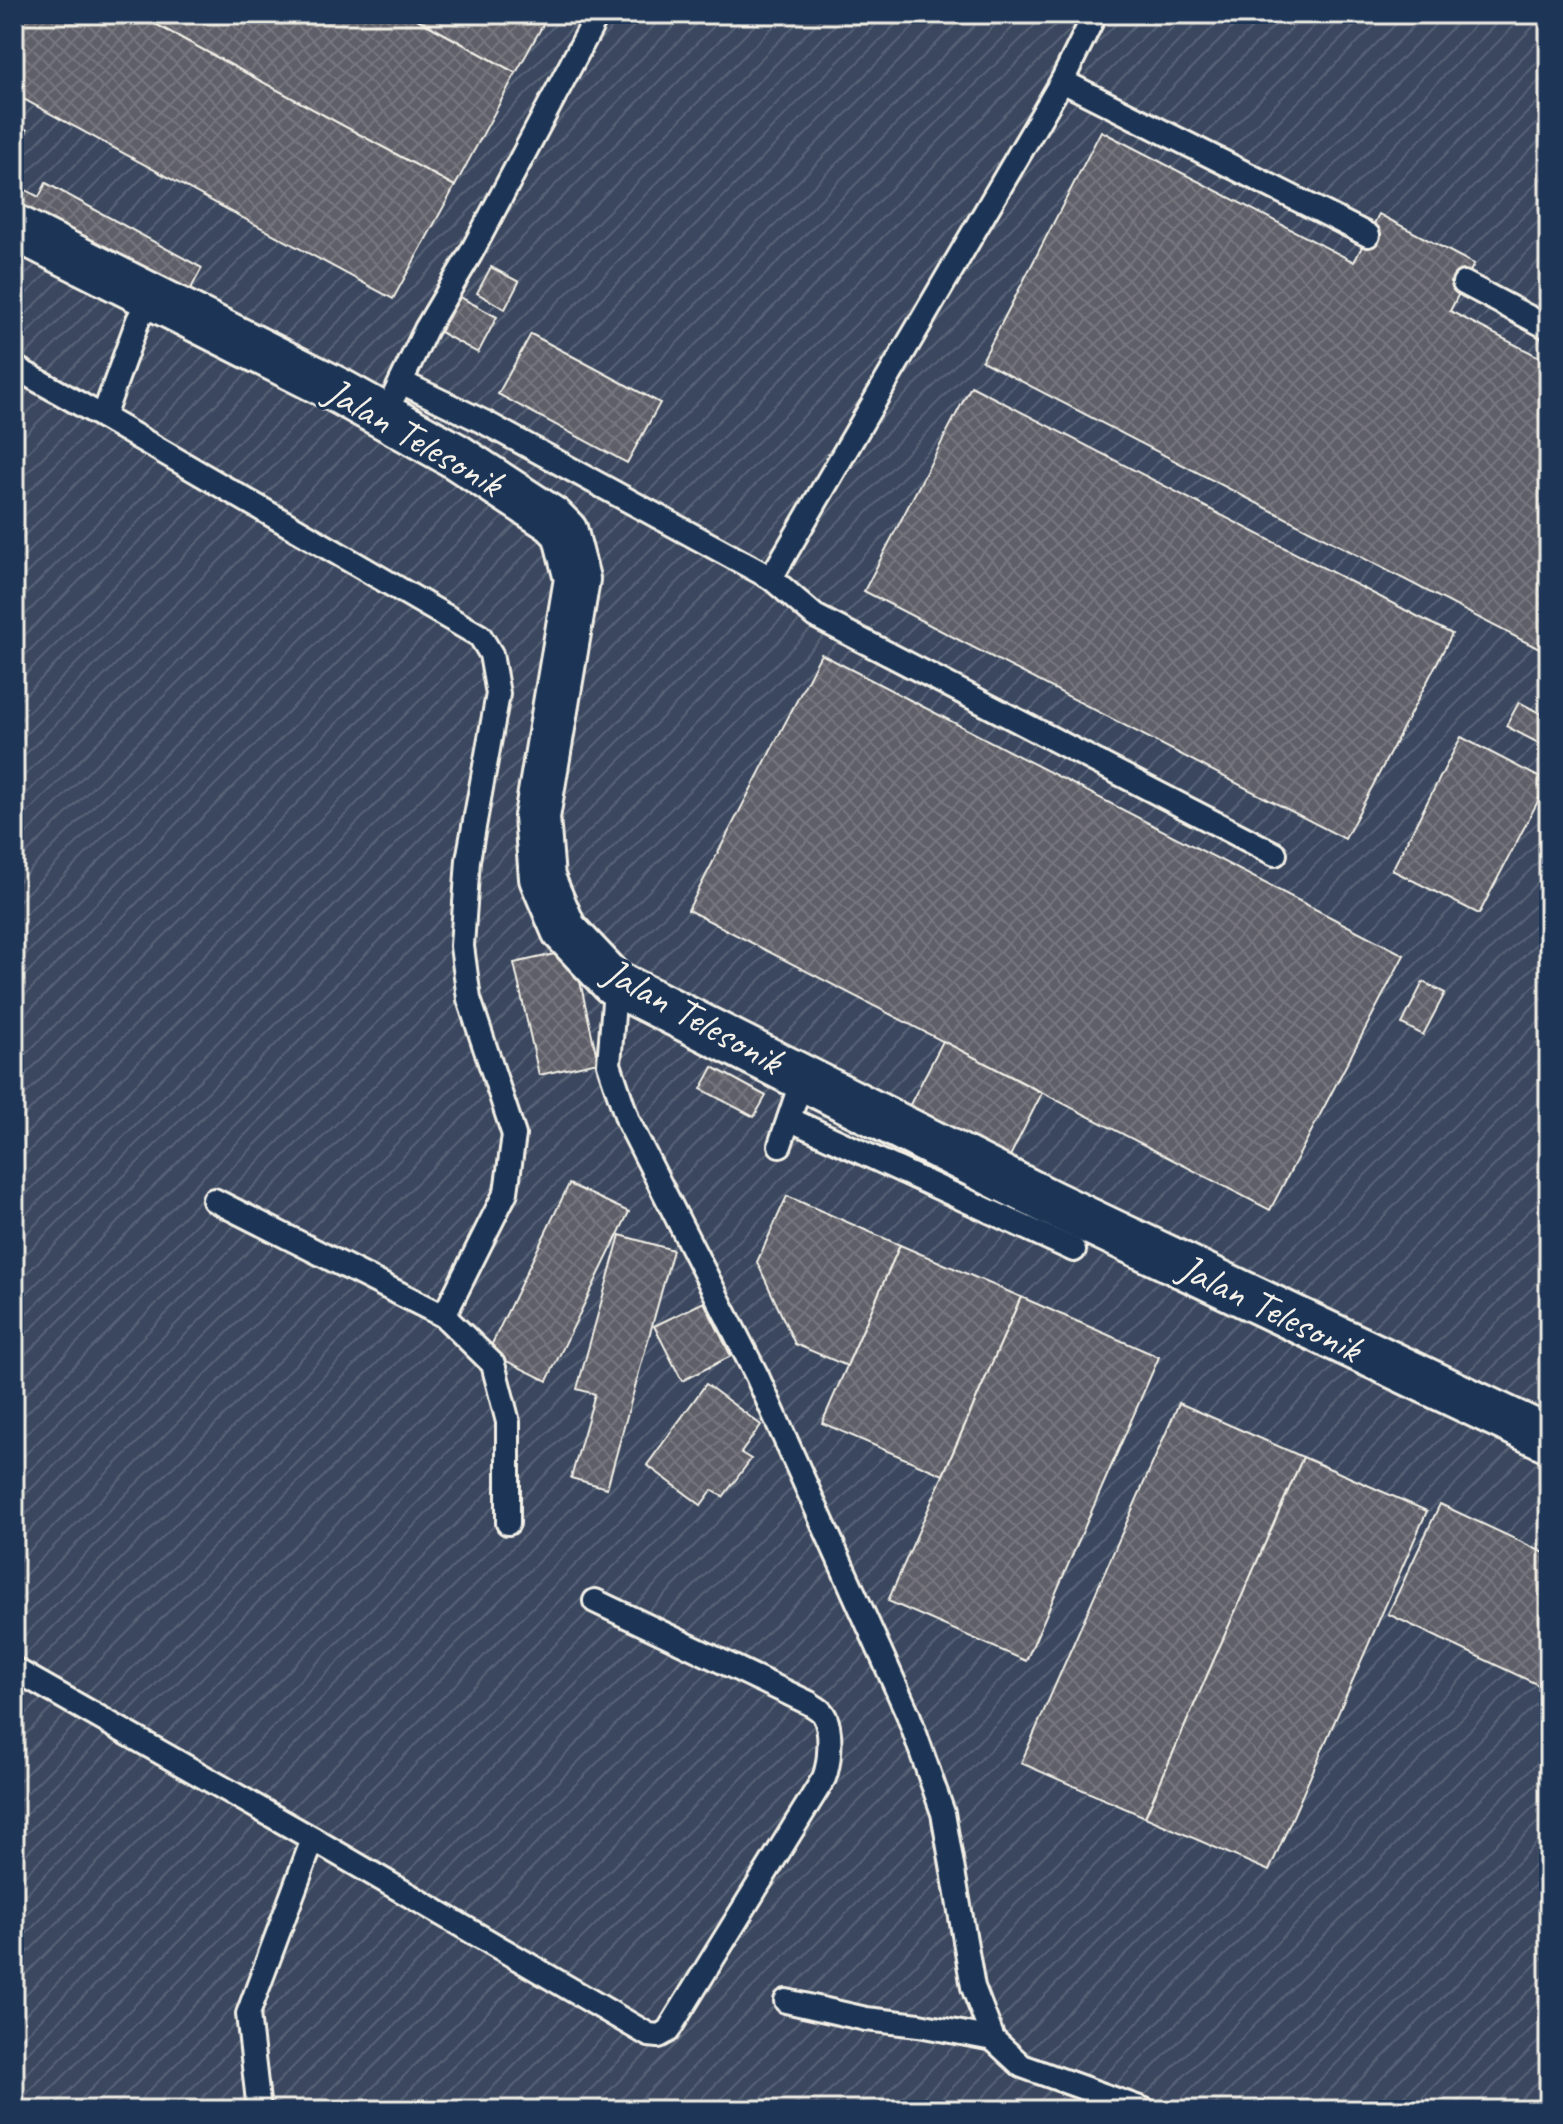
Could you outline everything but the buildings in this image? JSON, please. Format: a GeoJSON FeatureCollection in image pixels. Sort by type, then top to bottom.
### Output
{"type":"FeatureCollection","features":[{"type":"Feature","properties":{"kind":"street","name":"Jalan Telesonik"},"geometry":{"type":"LineString","coordinates":[[14,227],[339,391],[393,399],[454,455],[553,520],[565,532],[577,579],[537,817],[542,878],[564,930],[613,982],[1051,1203],[1549,1439]]}},
{"type":"Feature","properties":{"kind":"lane"},"geometry":{"type":"LineString","coordinates":[[598,14],[471,253],[426,329],[393,399],[486,423],[771,578],[815,616],[1275,854]]}},
{"type":"Feature","properties":{"kind":"lane"},"geometry":{"type":"LineString","coordinates":[[771,578],[1062,81],[1095,14]]}},
{"type":"Feature","properties":{"kind":"lane"},"geometry":{"type":"LineString","coordinates":[[1062,81],[1368,235]]}},
{"type":"Feature","properties":{"kind":"lane"},"geometry":{"type":"LineString","coordinates":[[1464,283],[1549,328]]}},
{"type":"Feature","properties":{"kind":"lane"},"geometry":{"type":"LineString","coordinates":[[103,417],[138,320],[150,297]]}},
{"type":"Feature","properties":{"kind":"lane"},"geometry":{"type":"LineString","coordinates":[[14,367],[480,636],[491,654],[498,694],[468,860],[462,946],[469,999],[514,1135],[506,1192],[444,1316]]}},
{"type":"Feature","properties":{"kind":"lane"},"geometry":{"type":"LineString","coordinates":[[613,982],[609,1064],[628,1121],[757,1376],[908,1714],[943,1813],[973,1987],[993,2039],[1022,2066],[1145,2110]]}},
{"type":"Feature","properties":{"kind":"lane"},"geometry":{"type":"LineString","coordinates":[[780,1145],[803,1077]]}},
{"type":"Feature","properties":{"kind":"lane"},"geometry":{"type":"LineString","coordinates":[[789,1119],[1074,1250]]}},
{"type":"Feature","properties":{"kind":"lane"},"geometry":{"type":"LineString","coordinates":[[214,1200],[444,1316],[493,1364],[508,1422],[508,1523]]}},
{"type":"Feature","properties":{"kind":"lane"},"geometry":{"type":"LineString","coordinates":[[14,1669],[649,2035],[659,2036],[668,2031],[824,1778],[830,1758],[825,1717],[809,1703],[595,1601]]}},
{"type":"Feature","properties":{"kind":"lane"},"geometry":{"type":"LineString","coordinates":[[259,2110],[248,2014],[313,1839]]}},
{"type":"Feature","properties":{"kind":"lane"},"geometry":{"type":"LineString","coordinates":[[786,2001],[866,2019],[993,2039]]}},
{"type":"Feature","properties":{"kind":"shaded area"},"geometry":{"type":"Polygon","coordinates":[[[14,14],[1549,14],[1549,2110],[14,2110],[14,14]]]}}]}
